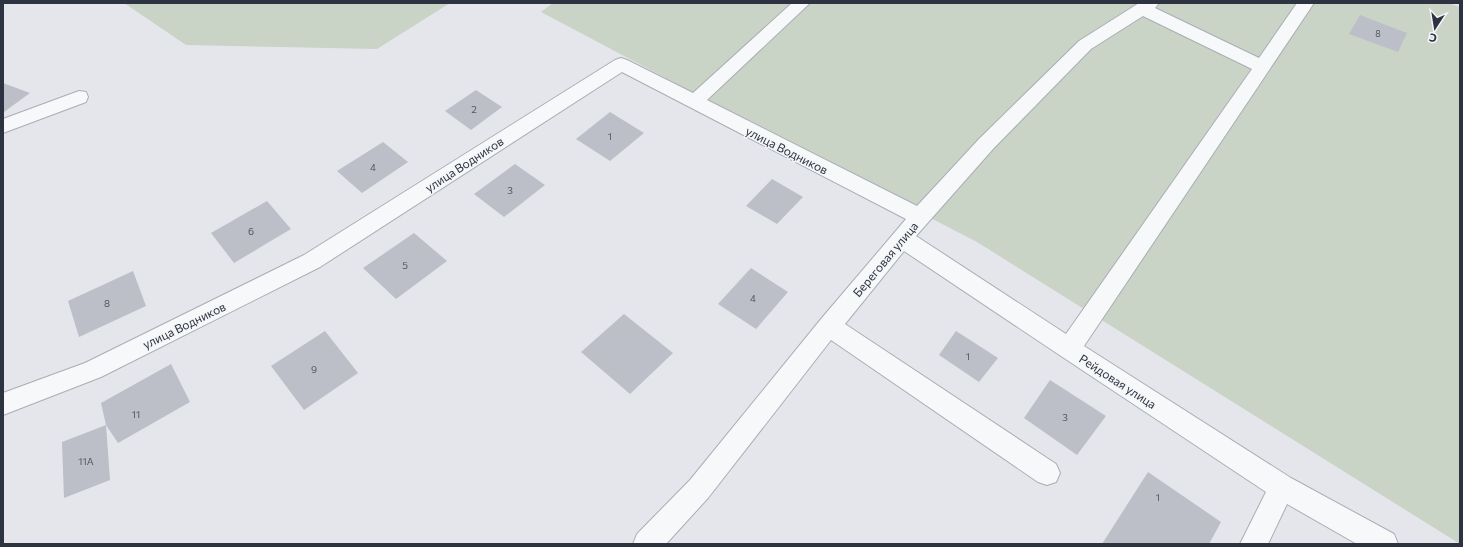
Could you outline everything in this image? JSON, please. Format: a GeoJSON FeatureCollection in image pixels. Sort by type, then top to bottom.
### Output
{"type":"FeatureCollection","features":[{"type":"Feature","properties":{"kind":"street"},"geometry":{"type":"LineString","coordinates":[[694,102],[802,3]]}},
{"type":"Feature","properties":{"kind":"street"},"geometry":{"type":"LineString","coordinates":[[1070,349],[1306,3]]}},
{"type":"Feature","properties":{"kind":"street"},"geometry":{"type":"LineString","coordinates":[[1147,6],[1262,67]]}},
{"type":"Feature","properties":{"kind":"street","name":"Береговая улица"},"geometry":{"type":"LineString","coordinates":[[647,544],[699,489],[829,326],[902,238],[986,144],[1085,45],[1147,6]]}},
{"type":"Feature","properties":{"kind":"street","name":"улица Водников"},"geometry":{"type":"LineString","coordinates":[[3,404],[93,370],[312,262],[621,64],[920,217]]}},
{"type":"Feature","properties":{"kind":"street"},"geometry":{"type":"LineString","coordinates":[[3,126],[79,96]]}},
{"type":"Feature","properties":{"kind":"street","name":"Рейдовая улица"},"geometry":{"type":"LineString","coordinates":[[902,238],[1282,486],[1384,544]]}},
{"type":"Feature","properties":{"kind":"street"},"geometry":{"type":"LineString","coordinates":[[829,326],[1047,473]]}},
{"type":"Feature","properties":{"kind":"street"},"geometry":{"type":"LineString","coordinates":[[1254,544],[1282,486]]}},
{"type":"Feature","properties":{"kind":"shaded area"},"geometry":{"type":"Polygon","coordinates":[[[124,3],[450,3],[377,49],[186,45],[124,3]]]}},
{"type":"Feature","properties":{"kind":"shaded area"},"geometry":{"type":"Polygon","coordinates":[[[553,3],[1448,3],[1460,7],[1460,544],[977,242],[541,12],[553,3]]]}},
{"type":"Feature","properties":{"kind":"building"},"geometry":{"type":"Polygon","coordinates":[[[1360,15],[1407,33],[1398,52],[1349,34],[1360,15]]]}},
{"type":"Feature","properties":{"kind":"building"},"geometry":{"type":"Polygon","coordinates":[[[3,83],[30,93],[4,112],[3,112],[3,83]]]}},
{"type":"Feature","properties":{"kind":"building"},"geometry":{"type":"Polygon","coordinates":[[[476,90],[502,107],[471,130],[445,111],[476,90]]]}},
{"type":"Feature","properties":{"kind":"building"},"geometry":{"type":"Polygon","coordinates":[[[610,112],[644,133],[610,161],[576,139],[610,112]]]}},
{"type":"Feature","properties":{"kind":"building"},"geometry":{"type":"Polygon","coordinates":[[[383,142],[408,162],[362,193],[337,171],[383,142]]]}},
{"type":"Feature","properties":{"kind":"building"},"geometry":{"type":"Polygon","coordinates":[[[515,164],[545,185],[504,217],[474,194],[515,164]]]}},
{"type":"Feature","properties":{"kind":"building"},"geometry":{"type":"Polygon","coordinates":[[[772,179],[803,197],[777,224],[746,206],[772,179]]]}},
{"type":"Feature","properties":{"kind":"building"},"geometry":{"type":"Polygon","coordinates":[[[267,201],[291,229],[234,263],[211,233],[267,201]]]}},
{"type":"Feature","properties":{"kind":"building"},"geometry":{"type":"Polygon","coordinates":[[[414,233],[447,261],[396,299],[363,268],[414,233]]]}},
{"type":"Feature","properties":{"kind":"building"},"geometry":{"type":"Polygon","coordinates":[[[751,268],[788,292],[756,329],[718,304],[751,268]]]}},
{"type":"Feature","properties":{"kind":"building"},"geometry":{"type":"Polygon","coordinates":[[[133,271],[146,306],[79,337],[68,301],[133,271]]]}},
{"type":"Feature","properties":{"kind":"building"},"geometry":{"type":"Polygon","coordinates":[[[624,314],[673,353],[630,394],[581,352],[624,314]]]}},
{"type":"Feature","properties":{"kind":"building"},"geometry":{"type":"Polygon","coordinates":[[[325,331],[358,373],[304,410],[271,366],[325,331]]]}},
{"type":"Feature","properties":{"kind":"building"},"geometry":{"type":"Polygon","coordinates":[[[956,331],[998,358],[979,382],[939,355],[956,331]]]}},
{"type":"Feature","properties":{"kind":"building"},"geometry":{"type":"Polygon","coordinates":[[[171,364],[190,402],[118,443],[106,425],[101,403],[171,364]]]}},
{"type":"Feature","properties":{"kind":"building"},"geometry":{"type":"Polygon","coordinates":[[[1050,380],[1106,416],[1077,455],[1024,418],[1050,380]]]}},
{"type":"Feature","properties":{"kind":"building"},"geometry":{"type":"Polygon","coordinates":[[[106,425],[110,480],[64,498],[62,442],[106,425]]]}},
{"type":"Feature","properties":{"kind":"building"},"geometry":{"type":"Polygon","coordinates":[[[1148,472],[1221,522],[1209,544],[1102,544],[1148,472]]]}}]}
